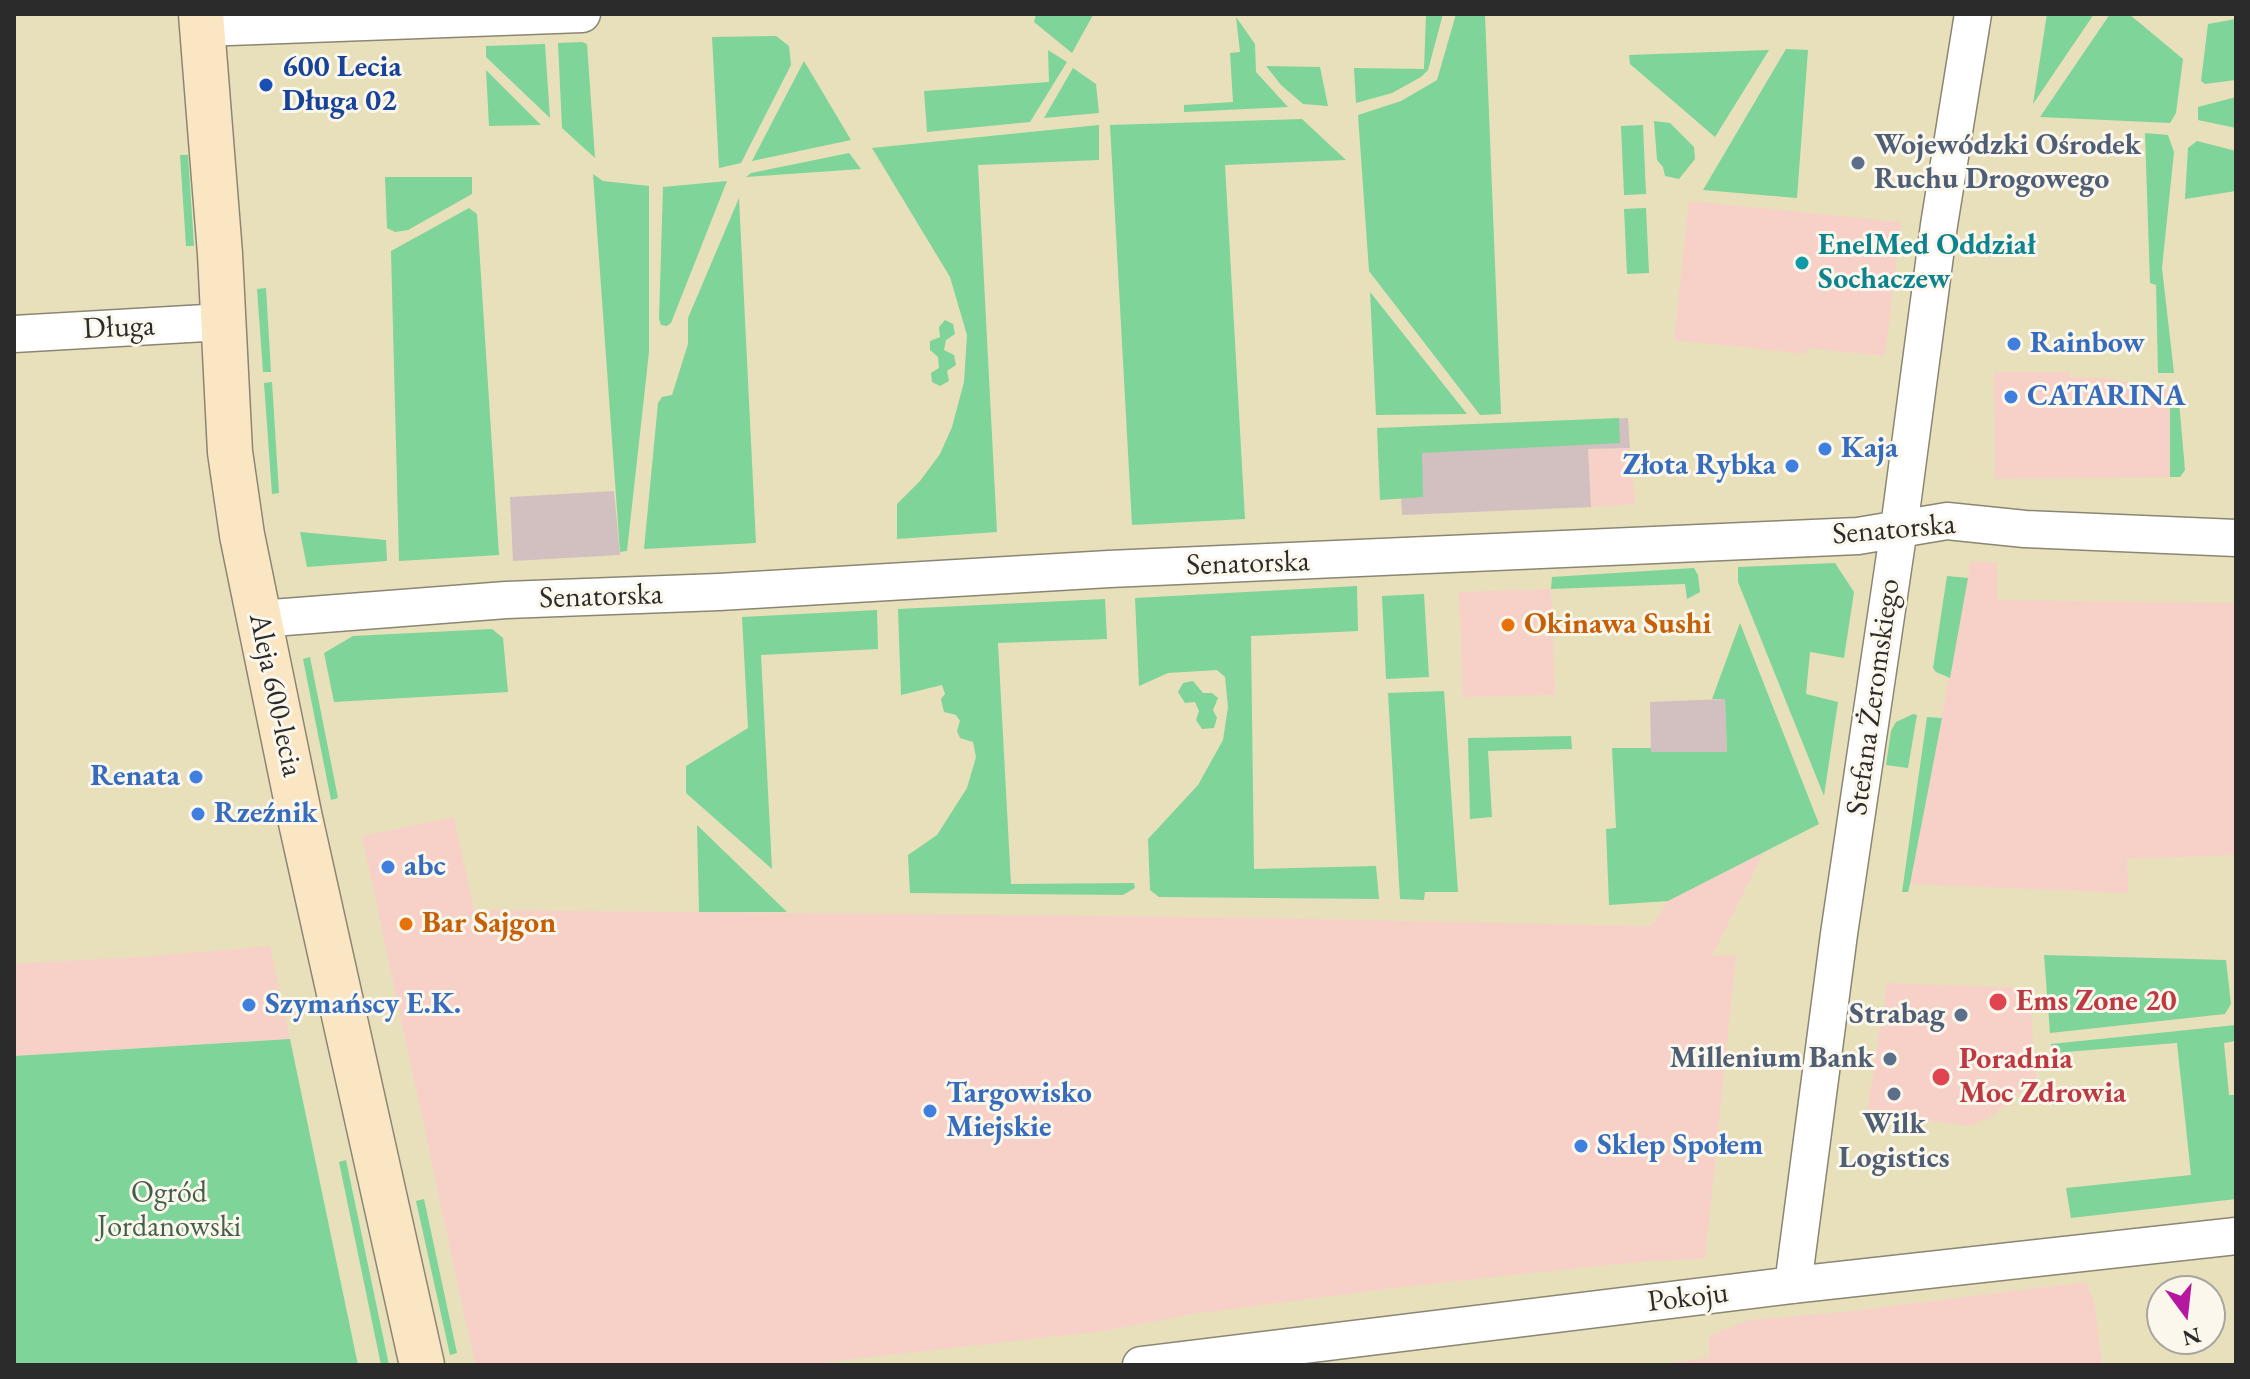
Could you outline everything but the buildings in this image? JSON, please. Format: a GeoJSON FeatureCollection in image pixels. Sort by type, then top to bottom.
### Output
{"type":"FeatureCollection","features":[{"type":"Feature","properties":{"kind":"main road","name":"Aleja 600-lecia"},"geometry":{"type":"LineString","coordinates":[[201,21],[230,452],[242,535],[300,818],[422,1365]]}},
{"type":"Feature","properties":{"kind":"street"},"geometry":{"type":"LineString","coordinates":[[201,21],[582,14]]}},
{"type":"Feature","properties":{"kind":"street","name":"Stefana Żeromskiego"},"geometry":{"type":"LineString","coordinates":[[1793,1285],[1939,225],[1973,14]]}},
{"type":"Feature","properties":{"kind":"street","name":"Długa"},"geometry":{"type":"LineString","coordinates":[[14,334],[223,322]]}},
{"type":"Feature","properties":{"kind":"street","name":"Senatorska"},"geometry":{"type":"LineString","coordinates":[[259,619],[506,600],[719,592],[1109,569],[1858,536],[1947,521],[2025,529],[2236,538]]}},
{"type":"Feature","properties":{"kind":"street","name":"Pokoju"},"geometry":{"type":"LineString","coordinates":[[1141,1365],[1793,1285],[2236,1236]]}},
{"type":"Feature","properties":{"kind":"shaded area"},"geometry":{"type":"Polygon","coordinates":[[[1689,201],[1901,222],[1885,356],[1807,348],[1806,354],[1674,340],[1689,201]]]}},
{"type":"Feature","properties":{"kind":"shaded area"},"geometry":{"type":"Polygon","coordinates":[[[1994,372],[2070,372],[2070,377],[2111,379],[2170,389],[2170,477],[1995,479],[1994,372]]]}},
{"type":"Feature","properties":{"kind":"shaded area"},"geometry":{"type":"Polygon","coordinates":[[[1628,418],[1630,448],[1588,449],[1591,507],[1402,515],[1397,429],[1628,418]]]}},
{"type":"Feature","properties":{"kind":"shaded area"},"geometry":{"type":"Polygon","coordinates":[[[1630,448],[1635,504],[1591,507],[1588,449],[1630,448]]]}},
{"type":"Feature","properties":{"kind":"shaded area"},"geometry":{"type":"Polygon","coordinates":[[[614,491],[620,555],[513,561],[510,497],[614,491]]]}},
{"type":"Feature","properties":{"kind":"shaded area"},"geometry":{"type":"Polygon","coordinates":[[[1971,562],[1997,562],[1997,600],[2236,603],[2236,855],[2127,859],[2128,893],[1910,884],[1971,562]]]}},
{"type":"Feature","properties":{"kind":"shaded area"},"geometry":{"type":"Polygon","coordinates":[[[1551,589],[1555,695],[1463,697],[1459,592],[1551,589]]]}},
{"type":"Feature","properties":{"kind":"shaded area"},"geometry":{"type":"Polygon","coordinates":[[[1725,699],[1727,752],[1651,752],[1650,702],[1725,699]]]}},
{"type":"Feature","properties":{"kind":"shaded area","name":"Targowisko Miejskie"},"geometry":{"type":"Polygon","coordinates":[[[454,817],[474,910],[1205,917],[1652,926],[1668,901],[1764,852],[1712,956],[1736,955],[1705,1259],[1647,1261],[1410,1286],[1192,1314],[1104,1331],[799,1365],[475,1365],[362,836],[454,817]]]}},
{"type":"Feature","properties":{"kind":"shaded area"},"geometry":{"type":"Polygon","coordinates":[[[270,946],[290,1039],[14,1056],[14,964],[270,946]]]}},
{"type":"Feature","properties":{"kind":"shaded area"},"geometry":{"type":"Polygon","coordinates":[[[1887,983],[2029,988],[2036,1078],[1994,1115],[1970,1126],[1867,1113],[1887,983]]]}},
{"type":"Feature","properties":{"kind":"shaded area"},"geometry":{"type":"Polygon","coordinates":[[[2086,1282],[2095,1305],[2102,1365],[1650,1365],[1709,1358],[1709,1336],[1749,1320],[1844,1312],[2086,1282]]]}},
{"type":"Feature","properties":{"kind":"green space"},"geometry":{"type":"Polygon","coordinates":[[[1036,14],[1093,15],[1072,53],[1034,22],[1036,14]]]}},
{"type":"Feature","properties":{"kind":"green space"},"geometry":{"type":"Polygon","coordinates":[[[1426,14],[1443,14],[1428,70],[1392,93],[1356,103],[1354,68],[1424,69],[1426,14]]]}},
{"type":"Feature","properties":{"kind":"green space"},"geometry":{"type":"Polygon","coordinates":[[[1456,14],[1485,14],[1501,414],[1480,415],[1369,271],[1358,115],[1401,101],[1437,80],[1456,14]]]}},
{"type":"Feature","properties":{"kind":"green space"},"geometry":{"type":"Polygon","coordinates":[[[2047,14],[2094,14],[2033,104],[2047,14]]]}},
{"type":"Feature","properties":{"kind":"green space"},"geometry":{"type":"Polygon","coordinates":[[[2110,14],[2129,14],[2183,59],[2176,113],[2170,123],[2040,117],[2110,14]]]}},
{"type":"Feature","properties":{"kind":"green space"},"geometry":{"type":"Polygon","coordinates":[[[1236,17],[1255,44],[1256,72],[1288,107],[1184,112],[1184,105],[1233,102],[1230,53],[1240,52],[1236,17]]]}},
{"type":"Feature","properties":{"kind":"green space"},"geometry":{"type":"Polygon","coordinates":[[[2236,19],[2236,80],[2205,84],[2201,81],[2208,24],[2236,19]]]}},
{"type":"Feature","properties":{"kind":"green space"},"geometry":{"type":"Polygon","coordinates":[[[776,36],[789,46],[791,65],[741,163],[719,168],[712,37],[776,36]]]}},
{"type":"Feature","properties":{"kind":"green space"},"geometry":{"type":"Polygon","coordinates":[[[558,43],[587,44],[595,158],[562,128],[558,43]]]}},
{"type":"Feature","properties":{"kind":"green space"},"geometry":{"type":"Polygon","coordinates":[[[545,44],[550,118],[486,57],[486,46],[545,44]]]}},
{"type":"Feature","properties":{"kind":"green space"},"geometry":{"type":"Polygon","coordinates":[[[1786,49],[1808,50],[1797,198],[1703,190],[1786,49]]]}},
{"type":"Feature","properties":{"kind":"green space"},"geometry":{"type":"Polygon","coordinates":[[[1048,50],[1067,62],[1030,122],[927,132],[924,91],[1049,82],[1048,50]]]}},
{"type":"Feature","properties":{"kind":"green space"},"geometry":{"type":"Polygon","coordinates":[[[1769,50],[1715,137],[1630,64],[1629,55],[1769,50]]]}},
{"type":"Feature","properties":{"kind":"green space"},"geometry":{"type":"Polygon","coordinates":[[[804,61],[851,140],[752,161],[804,61]]]}},
{"type":"Feature","properties":{"kind":"green space"},"geometry":{"type":"Polygon","coordinates":[[[1266,66],[1320,67],[1328,106],[1303,104],[1281,85],[1266,66]]]}},
{"type":"Feature","properties":{"kind":"green space"},"geometry":{"type":"Polygon","coordinates":[[[1073,68],[1096,84],[1099,113],[1044,118],[1073,68]]]}},
{"type":"Feature","properties":{"kind":"green space"},"geometry":{"type":"Polygon","coordinates":[[[486,70],[541,125],[489,126],[486,70]]]}},
{"type":"Feature","properties":{"kind":"green space"},"geometry":{"type":"Polygon","coordinates":[[[2236,97],[2236,128],[2198,120],[2198,107],[2236,97]]]}},
{"type":"Feature","properties":{"kind":"green space"},"geometry":{"type":"Polygon","coordinates":[[[1302,119],[1346,160],[1225,165],[1245,519],[1132,525],[1110,125],[1302,119]]]}},
{"type":"Feature","properties":{"kind":"green space"},"geometry":{"type":"Polygon","coordinates":[[[1654,121],[1670,123],[1694,147],[1695,159],[1679,179],[1665,176],[1657,160],[1654,121]]]}},
{"type":"Feature","properties":{"kind":"green space"},"geometry":{"type":"Polygon","coordinates":[[[1099,125],[1099,160],[978,165],[997,532],[897,539],[897,504],[920,481],[940,454],[952,427],[964,382],[967,335],[950,277],[872,148],[1099,125]]]}},
{"type":"Feature","properties":{"kind":"green space"},"geometry":{"type":"Polygon","coordinates":[[[1643,125],[1646,194],[1624,195],[1621,126],[1643,125]]]}},
{"type":"Feature","properties":{"kind":"green space"},"geometry":{"type":"Polygon","coordinates":[[[2145,133],[2168,135],[2174,152],[2162,268],[2174,373],[2158,373],[2156,285],[2150,283],[2145,133]]]}},
{"type":"Feature","properties":{"kind":"green space"},"geometry":{"type":"Polygon","coordinates":[[[2197,141],[2236,151],[2236,191],[2185,199],[2188,148],[2197,141]]]}},
{"type":"Feature","properties":{"kind":"green space"},"geometry":{"type":"Polygon","coordinates":[[[849,153],[861,169],[746,177],[751,173],[849,153]]]}},
{"type":"Feature","properties":{"kind":"green space"},"geometry":{"type":"Polygon","coordinates":[[[180,155],[188,155],[194,246],[186,246],[180,155]]]}},
{"type":"Feature","properties":{"kind":"green space"},"geometry":{"type":"Polygon","coordinates":[[[593,174],[603,181],[649,186],[649,352],[627,551],[620,552],[593,174]]]}},
{"type":"Feature","properties":{"kind":"green space"},"geometry":{"type":"Polygon","coordinates":[[[385,177],[472,177],[472,194],[408,230],[395,232],[387,228],[385,177]]]}},
{"type":"Feature","properties":{"kind":"green space"},"geometry":{"type":"Polygon","coordinates":[[[727,181],[671,323],[661,325],[663,187],[727,181]]]}},
{"type":"Feature","properties":{"kind":"green space"},"geometry":{"type":"Polygon","coordinates":[[[739,198],[756,543],[644,549],[658,403],[662,397],[672,395],[688,344],[688,318],[739,198]]]}},
{"type":"Feature","properties":{"kind":"green space"},"geometry":{"type":"Polygon","coordinates":[[[469,208],[477,214],[499,555],[399,561],[391,251],[469,208]]]}},
{"type":"Feature","properties":{"kind":"green space"},"geometry":{"type":"Polygon","coordinates":[[[1646,208],[1649,273],[1627,274],[1624,209],[1646,208]]]}},
{"type":"Feature","properties":{"kind":"green space"},"geometry":{"type":"Polygon","coordinates":[[[266,288],[271,372],[263,372],[257,289],[266,288]]]}},
{"type":"Feature","properties":{"kind":"green space"},"geometry":{"type":"Polygon","coordinates":[[[1370,292],[1467,414],[1376,415],[1370,292]]]}},
{"type":"Feature","properties":{"kind":"green space"},"geometry":{"type":"Polygon","coordinates":[[[945,320],[953,324],[955,334],[946,340],[944,350],[954,355],[956,365],[947,371],[949,381],[940,386],[932,382],[931,373],[939,368],[938,357],[930,350],[930,341],[940,337],[939,327],[945,320]]]}},
{"type":"Feature","properties":{"kind":"green space"},"geometry":{"type":"Polygon","coordinates":[[[272,382],[279,493],[272,494],[264,383],[272,382]]]}},
{"type":"Feature","properties":{"kind":"green space"},"geometry":{"type":"Polygon","coordinates":[[[2170,389],[2178,390],[2185,470],[2180,477],[2170,477],[2170,389]]]}},
{"type":"Feature","properties":{"kind":"green space"},"geometry":{"type":"Polygon","coordinates":[[[1619,418],[1620,443],[1422,453],[1423,497],[1380,500],[1377,428],[1619,418]]]}},
{"type":"Feature","properties":{"kind":"green space"},"geometry":{"type":"Polygon","coordinates":[[[300,532],[386,540],[387,561],[307,567],[300,532]]]}},
{"type":"Feature","properties":{"kind":"green space"},"geometry":{"type":"Polygon","coordinates":[[[1835,563],[1854,592],[1844,658],[1810,652],[1806,694],[1838,702],[1824,796],[1738,582],[1738,567],[1835,563]]]}},
{"type":"Feature","properties":{"kind":"green space"},"geometry":{"type":"Polygon","coordinates":[[[1694,568],[1700,592],[1687,599],[1685,584],[1551,589],[1552,577],[1694,568]]]}},
{"type":"Feature","properties":{"kind":"green space"},"geometry":{"type":"Polygon","coordinates":[[[1947,576],[1968,578],[1950,678],[1933,668],[1947,576]]]}},
{"type":"Feature","properties":{"kind":"green space"},"geometry":{"type":"Polygon","coordinates":[[[1357,586],[1358,631],[1251,636],[1254,869],[1376,866],[1379,899],[1159,897],[1150,890],[1148,839],[1198,785],[1223,740],[1228,707],[1225,677],[1217,670],[1168,673],[1139,686],[1135,598],[1357,586]]]}},
{"type":"Feature","properties":{"kind":"green space"},"geometry":{"type":"Polygon","coordinates":[[[1424,594],[1429,677],[1386,679],[1382,596],[1424,594]]]}},
{"type":"Feature","properties":{"kind":"green space"},"geometry":{"type":"Polygon","coordinates":[[[1105,599],[1107,639],[998,643],[1011,884],[1134,883],[1135,888],[1123,895],[910,893],[908,855],[937,835],[967,788],[976,757],[973,742],[960,738],[957,731],[960,721],[956,715],[944,712],[942,685],[901,695],[898,609],[1105,599]]]}},
{"type":"Feature","properties":{"kind":"green space"},"geometry":{"type":"Polygon","coordinates":[[[877,610],[878,649],[761,655],[772,869],[686,793],[686,766],[748,728],[742,617],[877,610]]]}},
{"type":"Feature","properties":{"kind":"green space"},"geometry":{"type":"Polygon","coordinates":[[[1740,623],[1819,824],[1668,901],[1609,905],[1606,829],[1616,828],[1612,748],[1651,748],[1651,752],[1727,752],[1725,699],[1712,699],[1740,623]]]}},
{"type":"Feature","properties":{"kind":"green space"},"geometry":{"type":"Polygon","coordinates":[[[492,629],[503,638],[508,692],[334,702],[324,653],[353,636],[492,629]]]}},
{"type":"Feature","properties":{"kind":"green space"},"geometry":{"type":"Polygon","coordinates":[[[310,657],[338,798],[331,800],[303,659],[310,657]]]}},
{"type":"Feature","properties":{"kind":"green space"},"geometry":{"type":"Polygon","coordinates":[[[1193,681],[1203,693],[1212,693],[1218,698],[1213,710],[1217,718],[1214,728],[1202,729],[1196,720],[1199,711],[1195,702],[1185,703],[1178,692],[1183,683],[1193,681]]]}},
{"type":"Feature","properties":{"kind":"green space"},"geometry":{"type":"Polygon","coordinates":[[[1444,691],[1458,892],[1425,892],[1424,900],[1400,899],[1388,693],[1444,691]]]}},
{"type":"Feature","properties":{"kind":"green space"},"geometry":{"type":"Polygon","coordinates":[[[1917,715],[1908,768],[1886,765],[1891,731],[1896,722],[1917,715]]]}},
{"type":"Feature","properties":{"kind":"green space"},"geometry":{"type":"Polygon","coordinates":[[[1927,717],[1942,718],[1910,884],[1908,892],[1902,892],[1927,717]]]}},
{"type":"Feature","properties":{"kind":"green space"},"geometry":{"type":"Polygon","coordinates":[[[1571,736],[1572,749],[1488,751],[1492,817],[1470,819],[1468,738],[1571,736]]]}},
{"type":"Feature","properties":{"kind":"green space"},"geometry":{"type":"Polygon","coordinates":[[[697,825],[787,912],[699,912],[697,825]]]}},
{"type":"Feature","properties":{"kind":"green space"},"geometry":{"type":"Polygon","coordinates":[[[2044,955],[2226,960],[2231,1004],[2225,1014],[2050,1033],[2044,955]]]}},
{"type":"Feature","properties":{"kind":"green space"},"geometry":{"type":"Polygon","coordinates":[[[2236,1025],[2236,1041],[2224,1043],[2229,1095],[2236,1095],[2236,1199],[2071,1218],[2066,1188],[2191,1175],[2177,1043],[2053,1053],[2051,1044],[2236,1025]]]}},
{"type":"Feature","properties":{"kind":"green space","name":"Ogród Jordanowski"},"geometry":{"type":"Polygon","coordinates":[[[290,1039],[358,1365],[14,1365],[14,1056],[290,1039]]]}},
{"type":"Feature","properties":{"kind":"green space"},"geometry":{"type":"Polygon","coordinates":[[[346,1160],[389,1365],[381,1365],[339,1162],[346,1160]]]}},
{"type":"Feature","properties":{"kind":"green space"},"geometry":{"type":"Polygon","coordinates":[[[424,1199],[457,1353],[450,1355],[416,1201],[424,1199]]]}},
{"type":"Feature","properties":{"kind":"place","name":"600 Lecia Długa 02"},"geometry":{"type":"Point","coordinates":[266,85]}},
{"type":"Feature","properties":{"kind":"place","name":"Wojewódzki Ośrodek Ruchu Drogowego"},"geometry":{"type":"Point","coordinates":[1858,163]}},
{"type":"Feature","properties":{"kind":"place","name":"EnelMed Oddział Sochaczew"},"geometry":{"type":"Point","coordinates":[1802,263]}},
{"type":"Feature","properties":{"kind":"place","name":"Rainbow"},"geometry":{"type":"Point","coordinates":[2014,344]}},
{"type":"Feature","properties":{"kind":"place","name":"CATARINA"},"geometry":{"type":"Point","coordinates":[2011,397]}},
{"type":"Feature","properties":{"kind":"place","name":"Kaja"},"geometry":{"type":"Point","coordinates":[1825,449]}},
{"type":"Feature","properties":{"kind":"place","name":"Złota Rybka"},"geometry":{"type":"Point","coordinates":[1792,466]}},
{"type":"Feature","properties":{"kind":"place","name":"Okinawa Sushi"},"geometry":{"type":"Point","coordinates":[1508,625]}},
{"type":"Feature","properties":{"kind":"place","name":"Renata"},"geometry":{"type":"Point","coordinates":[196,777]}},
{"type":"Feature","properties":{"kind":"place","name":"Rzeźnik"},"geometry":{"type":"Point","coordinates":[198,814]}},
{"type":"Feature","properties":{"kind":"place","name":"abc"},"geometry":{"type":"Point","coordinates":[388,867]}},
{"type":"Feature","properties":{"kind":"place","name":"Bar Sajgon"},"geometry":{"type":"Point","coordinates":[406,924]}},
{"type":"Feature","properties":{"kind":"place","name":"Ems Zone 20"},"geometry":{"type":"Point","coordinates":[1998,1002]}},
{"type":"Feature","properties":{"kind":"place","name":"Szymańscy E.K."},"geometry":{"type":"Point","coordinates":[249,1005]}},
{"type":"Feature","properties":{"kind":"place","name":"Strabag"},"geometry":{"type":"Point","coordinates":[1961,1015]}},
{"type":"Feature","properties":{"kind":"place","name":"Millenium Bank"},"geometry":{"type":"Point","coordinates":[1890,1059]}},
{"type":"Feature","properties":{"kind":"place","name":"Poradnia Moc Zdrowia"},"geometry":{"type":"Point","coordinates":[1941,1077]}},
{"type":"Feature","properties":{"kind":"place","name":"Wilk Logistics"},"geometry":{"type":"Point","coordinates":[1894,1094]}},
{"type":"Feature","properties":{"kind":"place","name":"Targowisko Miejskie"},"geometry":{"type":"Point","coordinates":[930,1111]}},
{"type":"Feature","properties":{"kind":"place","name":"Sklep Społem"},"geometry":{"type":"Point","coordinates":[1581,1146]}}]}
